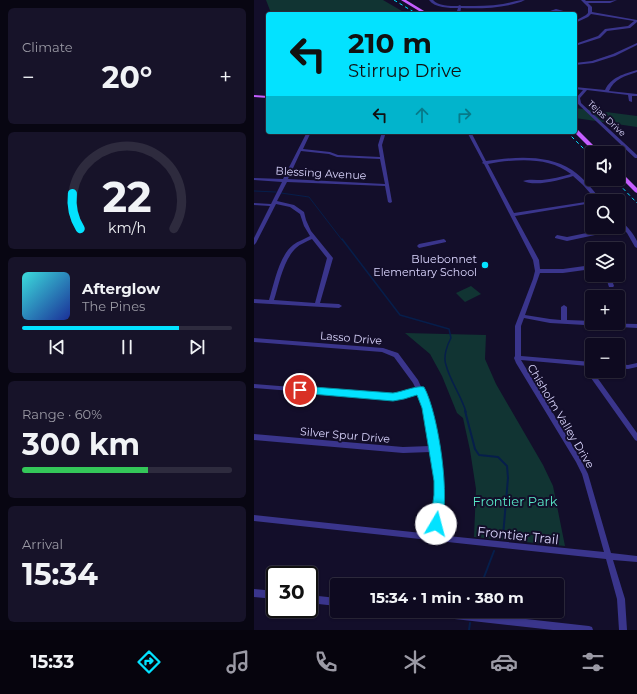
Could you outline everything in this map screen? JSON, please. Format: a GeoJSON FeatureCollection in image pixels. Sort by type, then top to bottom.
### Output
{"type":"FeatureCollection","features":[{"type":"Feature","properties":{"kind":"main road"},"geometry":{"type":"LineString","coordinates":[[403,0],[424,12]]}},
{"type":"Feature","properties":{"kind":"main road"},"geometry":{"type":"LineString","coordinates":[[254,96],[266,97]]}},
{"type":"Feature","properties":{"kind":"main road"},"geometry":{"type":"LineString","coordinates":[[577,132],[591,146]]}},
{"type":"Feature","properties":{"kind":"main road"},"geometry":{"type":"LineString","coordinates":[[625,179],[637,191]]}},
{"type":"Feature","properties":{"kind":"street"},"geometry":{"type":"LineString","coordinates":[[431,0],[436,4],[460,6],[503,6],[523,0]]}},
{"type":"Feature","properties":{"kind":"street"},"geometry":{"type":"LineString","coordinates":[[585,1],[610,2],[615,0]]}},
{"type":"Feature","properties":{"kind":"street"},"geometry":{"type":"LineString","coordinates":[[585,1],[590,7],[590,12]]}},
{"type":"Feature","properties":{"kind":"street"},"geometry":{"type":"LineString","coordinates":[[458,12],[460,6]]}},
{"type":"Feature","properties":{"kind":"street"},"geometry":{"type":"LineString","coordinates":[[550,12],[556,10],[563,12]]}},
{"type":"Feature","properties":{"kind":"street"},"geometry":{"type":"LineString","coordinates":[[577,21],[590,12]]}},
{"type":"Feature","properties":{"kind":"street"},"geometry":{"type":"LineString","coordinates":[[590,12],[636,21]]}},
{"type":"Feature","properties":{"kind":"street"},"geometry":{"type":"LineString","coordinates":[[577,16],[583,18]]}},
{"type":"Feature","properties":{"kind":"street"},"geometry":{"type":"LineString","coordinates":[[577,44],[600,37],[608,29],[629,26],[636,21]]}},
{"type":"Feature","properties":{"kind":"street"},"geometry":{"type":"LineString","coordinates":[[577,64],[592,62],[614,55],[637,44]]}},
{"type":"Feature","properties":{"kind":"street"},"geometry":{"type":"LineString","coordinates":[[606,92],[609,84],[613,80],[637,71]]}},
{"type":"Feature","properties":{"kind":"street"},"geometry":{"type":"LineString","coordinates":[[577,88],[637,95]]}},
{"type":"Feature","properties":{"kind":"street","name":"Tejas Drive"},"geometry":{"type":"LineString","coordinates":[[586,89],[578,98],[579,103],[637,157]]}},
{"type":"Feature","properties":{"kind":"street"},"geometry":{"type":"LineString","coordinates":[[630,95],[630,101]]}},
{"type":"Feature","properties":{"kind":"street"},"geometry":{"type":"LineString","coordinates":[[254,243],[308,134]]}},
{"type":"Feature","properties":{"kind":"street"},"geometry":{"type":"LineString","coordinates":[[383,134],[380,142],[390,202]]}},
{"type":"Feature","properties":{"kind":"street"},"geometry":{"type":"LineString","coordinates":[[470,134],[534,255],[538,271],[563,271],[585,268]]}},
{"type":"Feature","properties":{"kind":"street"},"geometry":{"type":"LineString","coordinates":[[300,150],[330,153],[337,156],[382,158]]}},
{"type":"Feature","properties":{"kind":"street"},"geometry":{"type":"LineString","coordinates":[[484,163],[509,159],[533,160],[558,166],[574,174],[593,194]]}},
{"type":"Feature","properties":{"kind":"street"},"geometry":{"type":"LineString","coordinates":[[524,181],[534,182],[559,179],[574,174]]}},
{"type":"Feature","properties":{"kind":"street","name":"Blessing Avenue"},"geometry":{"type":"LineString","coordinates":[[254,179],[387,185]]}},
{"type":"Feature","properties":{"kind":"street"},"geometry":{"type":"LineString","coordinates":[[512,215],[585,203]]}},
{"type":"Feature","properties":{"kind":"street"},"geometry":{"type":"LineString","coordinates":[[254,204],[292,206],[302,213],[304,222],[313,237],[330,258],[317,304]]}},
{"type":"Feature","properties":{"kind":"street"},"geometry":{"type":"LineString","coordinates":[[254,228],[261,229]]}},
{"type":"Feature","properties":{"kind":"street"},"geometry":{"type":"LineString","coordinates":[[625,228],[637,246]]}},
{"type":"Feature","properties":{"kind":"street"},"geometry":{"type":"LineString","coordinates":[[557,237],[567,239],[593,234]]}},
{"type":"Feature","properties":{"kind":"street"},"geometry":{"type":"LineString","coordinates":[[271,302],[279,278],[290,254],[294,248],[313,237]]}},
{"type":"Feature","properties":{"kind":"street"},"geometry":{"type":"LineString","coordinates":[[419,246],[444,241]]}},
{"type":"Feature","properties":{"kind":"street","name":"Chisholm Valley Drive"},"geometry":{"type":"LineString","coordinates":[[538,271],[518,326],[517,358],[520,366],[582,467],[591,492],[621,599],[623,630]]}},
{"type":"Feature","properties":{"kind":"street"},"geometry":{"type":"LineString","coordinates":[[610,282],[611,286]]}},
{"type":"Feature","properties":{"kind":"street"},"geometry":{"type":"LineString","coordinates":[[254,300],[340,306]]}},
{"type":"Feature","properties":{"kind":"street"},"geometry":{"type":"LineString","coordinates":[[564,308],[564,321]]}},
{"type":"Feature","properties":{"kind":"street"},"geometry":{"type":"LineString","coordinates":[[522,316],[564,321],[637,326]]}},
{"type":"Feature","properties":{"kind":"street","name":"Lasso Drive"},"geometry":{"type":"LineString","coordinates":[[254,340],[386,350],[396,355],[420,390],[427,408],[440,487],[434,538]]}},
{"type":"Feature","properties":{"kind":"street"},"geometry":{"type":"LineString","coordinates":[[517,358],[585,364]]}},
{"type":"Feature","properties":{"kind":"street"},"geometry":{"type":"LineString","coordinates":[[625,367],[637,365]]}},
{"type":"Feature","properties":{"kind":"street"},"geometry":{"type":"LineString","coordinates":[[594,378],[637,438]]}},
{"type":"Feature","properties":{"kind":"street"},"geometry":{"type":"LineString","coordinates":[[254,386],[393,397],[420,390]]}},
{"type":"Feature","properties":{"kind":"street","name":"Silver Spur Drive"},"geometry":{"type":"LineString","coordinates":[[254,437],[403,450],[434,449]]}},
{"type":"Feature","properties":{"kind":"street","name":"Frontier Trail"},"geometry":{"type":"LineString","coordinates":[[254,518],[637,558]]}},
{"type":"Feature","properties":{"kind":"street"},"geometry":{"type":"LineString","coordinates":[[254,593],[266,594]]}},
{"type":"Feature","properties":{"kind":"street"},"geometry":{"type":"LineString","coordinates":[[318,600],[330,601]]}},
{"type":"Feature","properties":{"kind":"street"},"geometry":{"type":"LineString","coordinates":[[470,618],[536,627],[589,630]]}},
{"type":"Feature","properties":{"kind":"green space"},"geometry":{"type":"Polygon","coordinates":[[[266,0],[383,0],[404,12],[271,12],[266,0]]]}},
{"type":"Feature","properties":{"kind":"green space"},"geometry":{"type":"Polygon","coordinates":[[[577,108],[637,116],[637,127],[577,118],[577,108]]]}},
{"type":"Feature","properties":{"kind":"green space"},"geometry":{"type":"Polygon","coordinates":[[[471,286],[481,294],[465,302],[456,293],[471,286]]]}},
{"type":"Feature","properties":{"kind":"green space","name":"Frontier Park"},"geometry":{"type":"Polygon","coordinates":[[[405,333],[486,335],[485,359],[496,384],[543,465],[553,486],[565,546],[474,537],[476,489],[463,418],[457,413],[442,376],[430,354],[405,333]]]}},
{"type":"Feature","properties":{"kind":"waterway"},"geometry":{"type":"LineString","coordinates":[[254,191],[276,192]]}},
{"type":"Feature","properties":{"kind":"waterway"},"geometry":{"type":"LineString","coordinates":[[281,193],[309,197],[342,240]]}},
{"type":"Feature","properties":{"kind":"waterway"},"geometry":{"type":"LineString","coordinates":[[342,239],[400,315],[449,329],[451,338],[446,351],[445,362],[466,412]]}},
{"type":"Feature","properties":{"kind":"waterway"},"geometry":{"type":"LineString","coordinates":[[465,411],[475,449],[479,455],[498,457],[507,466],[508,478],[503,536]]}},
{"type":"Feature","properties":{"kind":"waterway"},"geometry":{"type":"LineString","coordinates":[[484,578],[494,551]]}},
{"type":"Feature","properties":{"kind":"waterway"},"geometry":{"type":"LineString","coordinates":[[469,630],[470,623]]}},
{"type":"Feature","properties":{"kind":"railway"},"geometry":{"type":"LineString","coordinates":[[394,0],[414,12]]}},
{"type":"Feature","properties":{"kind":"railway"},"geometry":{"type":"LineString","coordinates":[[569,134],[585,150]]}},
{"type":"Feature","properties":{"kind":"railway"},"geometry":{"type":"LineString","coordinates":[[621,186],[637,203]]}},
{"type":"Feature","properties":{"kind":"place","name":"Bluebonnet Elementary School"},"geometry":{"type":"Point","coordinates":[485,265]}},
{"type":"Feature","properties":{"kind":"route"},"geometry":{"type":"LineString","coordinates":[[300,390],[393,397],[420,390],[427,408],[440,481],[440,495],[436,524]]}}]}
